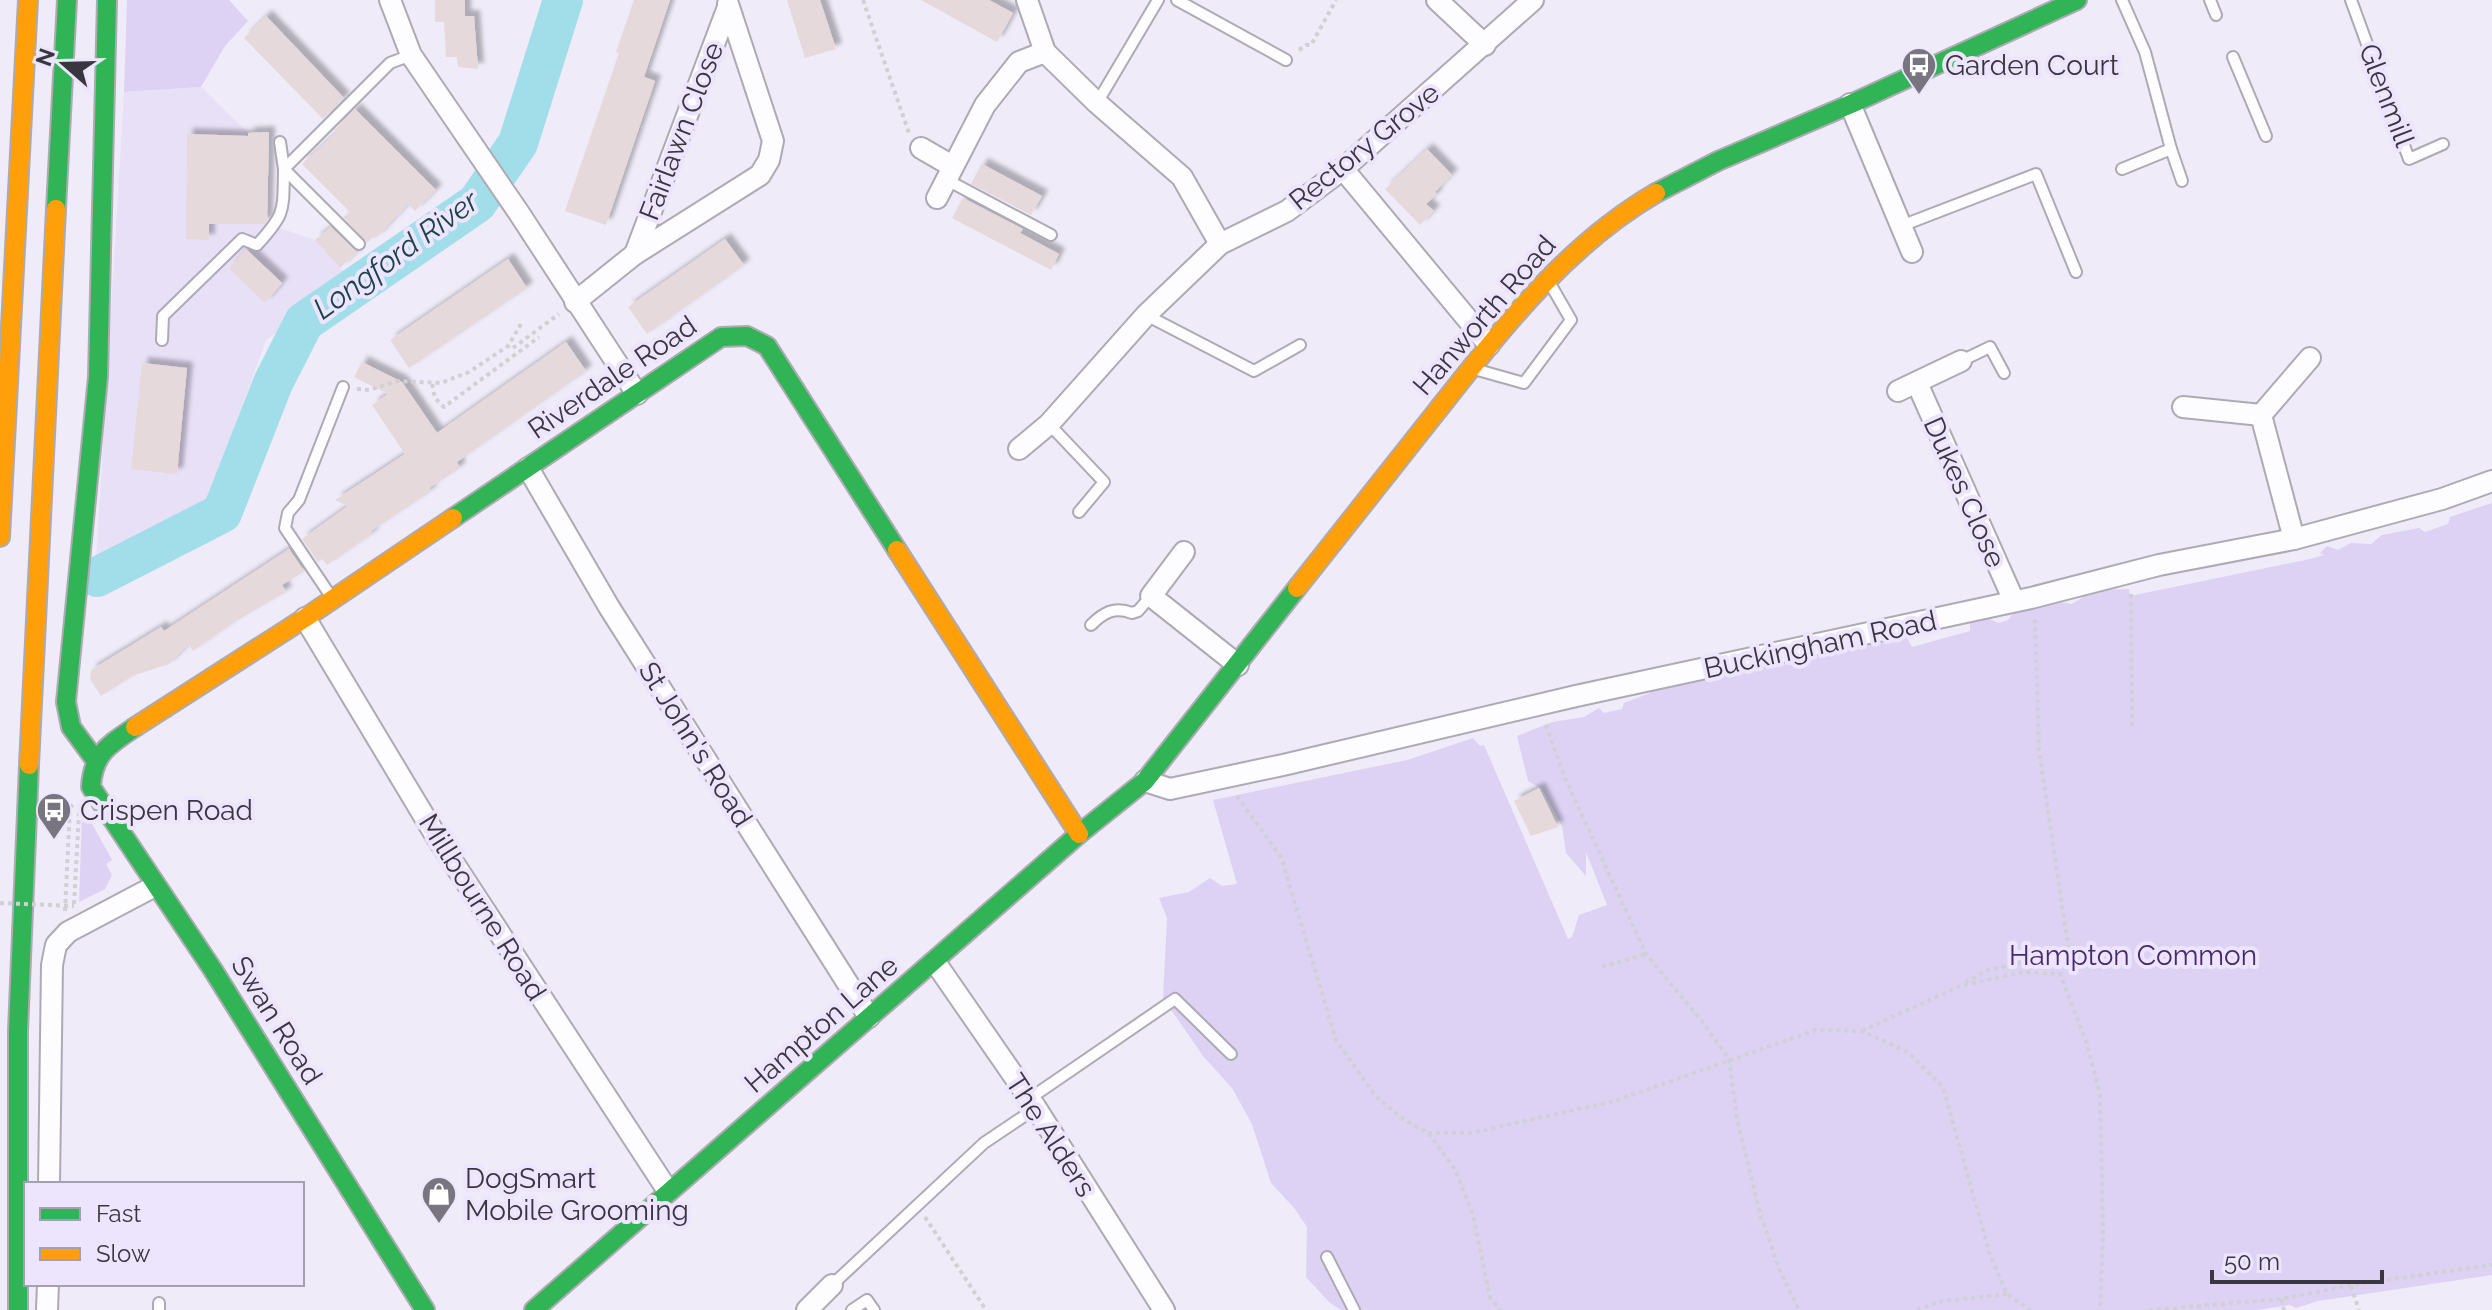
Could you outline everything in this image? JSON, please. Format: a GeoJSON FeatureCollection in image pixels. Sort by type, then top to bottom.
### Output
{"type":"FeatureCollection","features":[{"type":"Feature","properties":{"kind":"main road"},"geometry":{"type":"LineString","coordinates":[[0,537],[28,0]]}},
{"type":"Feature","properties":{"kind":"main road"},"geometry":{"type":"LineString","coordinates":[[18,1310],[18,1031],[39,536],[67,0]]}},
{"type":"Feature","properties":{"kind":"main road"},"geometry":{"type":"LineString","coordinates":[[96,761],[71,727],[66,702],[98,377],[107,0]]}},
{"type":"Feature","properties":{"kind":"main road","name":"Hanworth Road"},"geometry":{"type":"LineString","coordinates":[[1145,781],[1489,345],[1547,279],[1594,235],[1714,161],[1850,104],[2077,0]]}},
{"type":"Feature","properties":{"kind":"main road"},"geometry":{"type":"LineString","coordinates":[[83,225],[104,70]]}},
{"type":"Feature","properties":{"kind":"main road"},"geometry":{"type":"LineString","coordinates":[[39,536],[70,319]]}},
{"type":"Feature","properties":{"kind":"main road","name":"Riverdale Road"},"geometry":{"type":"LineString","coordinates":[[96,761],[105,747],[305,618],[721,337],[747,336],[767,346],[1079,834]]}},
{"type":"Feature","properties":{"kind":"main road","name":"Swan Road"},"geometry":{"type":"LineString","coordinates":[[96,761],[90,778],[91,787],[213,970],[425,1310]]}},
{"type":"Feature","properties":{"kind":"main road","name":"Hampton Lane"},"geometry":{"type":"LineString","coordinates":[[534,1310],[1079,834],[1145,781]]}},
{"type":"Feature","properties":{"kind":"street"},"geometry":{"type":"LineString","coordinates":[[390,0],[411,55],[472,142],[637,394]]}},
{"type":"Feature","properties":{"kind":"street"},"geometry":{"type":"LineString","coordinates":[[1027,0],[1045,52],[1097,103],[1182,177],[1220,244]]}},
{"type":"Feature","properties":{"kind":"street"},"geometry":{"type":"LineString","coordinates":[[1437,0],[1485,45]]}},
{"type":"Feature","properties":{"kind":"street","name":"Rectory Grove"},"geometry":{"type":"LineString","coordinates":[[1019,449],[1049,424],[1146,315],[1220,244],[1287,211],[1343,169],[1533,0]]}},
{"type":"Feature","properties":{"kind":"street","name":"Fairlawn Close"},"geometry":{"type":"LineString","coordinates":[[575,302],[635,254],[760,175],[769,160],[773,141],[728,4]]}},
{"type":"Feature","properties":{"kind":"street","name":"Fairlawn Close"},"geometry":{"type":"LineString","coordinates":[[635,254],[728,4]]}},
{"type":"Feature","properties":{"kind":"street"},"geometry":{"type":"LineString","coordinates":[[921,148],[945,182],[985,105],[1019,62],[1045,52]]}},
{"type":"Feature","properties":{"kind":"street"},"geometry":{"type":"LineString","coordinates":[[1850,104],[1912,252]]}},
{"type":"Feature","properties":{"kind":"street"},"geometry":{"type":"LineString","coordinates":[[1343,169],[1489,345]]}},
{"type":"Feature","properties":{"kind":"street"},"geometry":{"type":"LineString","coordinates":[[2261,415],[2310,358]]}},
{"type":"Feature","properties":{"kind":"street","name":"Dukes Close"},"geometry":{"type":"LineString","coordinates":[[1961,361],[1908,387],[2022,599]]}},
{"type":"Feature","properties":{"kind":"street"},"geometry":{"type":"LineString","coordinates":[[2183,407],[2261,415]]}},
{"type":"Feature","properties":{"kind":"street"},"geometry":{"type":"LineString","coordinates":[[2261,415],[2294,539]]}},
{"type":"Feature","properties":{"kind":"street","name":"St John's Road"},"geometry":{"type":"LineString","coordinates":[[528,468],[609,607],[869,1017]]}},
{"type":"Feature","properties":{"kind":"street","name":"Buckingham Road"},"geometry":{"type":"LineString","coordinates":[[1145,781],[1170,789],[1283,765],[2022,599],[2129,572],[2294,539],[2442,499],[2492,481]]}},
{"type":"Feature","properties":{"kind":"street"},"geometry":{"type":"LineString","coordinates":[[1184,552],[1151,596],[1238,665]]}},
{"type":"Feature","properties":{"kind":"street","name":"Millbourne Road"},"geometry":{"type":"LineString","coordinates":[[305,618],[444,848],[668,1191]]}},
{"type":"Feature","properties":{"kind":"street"},"geometry":{"type":"LineString","coordinates":[[49,1182],[52,965],[56,945],[68,932],[155,886]]}},
{"type":"Feature","properties":{"kind":"street","name":"The Alders"},"geometry":{"type":"LineString","coordinates":[[935,962],[1032,1103],[1164,1310]]}},
{"type":"Feature","properties":{"kind":"street"},"geometry":{"type":"LineString","coordinates":[[807,1310],[832,1285]]}},
{"type":"Feature","properties":{"kind":"street"},"geometry":{"type":"LineString","coordinates":[[47,1310],[48,1286]]}},
{"type":"Feature","properties":{"kind":"lane"},"geometry":{"type":"LineString","coordinates":[[1097,103],[1158,0]]}},
{"type":"Feature","properties":{"kind":"lane"},"geometry":{"type":"LineString","coordinates":[[1177,0],[1286,60]]}},
{"type":"Feature","properties":{"kind":"lane"},"geometry":{"type":"LineString","coordinates":[[2122,0],[2145,52],[2182,181]]}},
{"type":"Feature","properties":{"kind":"lane"},"geometry":{"type":"LineString","coordinates":[[2210,0],[2216,15]]}},
{"type":"Feature","properties":{"kind":"lane","name":"Glenmill"},"geometry":{"type":"LineString","coordinates":[[2351,0],[2409,159],[2443,144]]}},
{"type":"Feature","properties":{"kind":"lane"},"geometry":{"type":"LineString","coordinates":[[284,169],[390,63],[411,55]]}},
{"type":"Feature","properties":{"kind":"lane"},"geometry":{"type":"LineString","coordinates":[[2233,57],[2266,136]]}},
{"type":"Feature","properties":{"kind":"lane"},"geometry":{"type":"LineString","coordinates":[[162,340],[163,316],[242,239],[257,245],[283,213],[284,169],[280,142]]}},
{"type":"Feature","properties":{"kind":"lane"},"geometry":{"type":"LineString","coordinates":[[2122,169],[2171,149]]}},
{"type":"Feature","properties":{"kind":"lane"},"geometry":{"type":"LineString","coordinates":[[284,169],[359,244]]}},
{"type":"Feature","properties":{"kind":"lane"},"geometry":{"type":"LineString","coordinates":[[1901,226],[2036,174],[2076,272]]}},
{"type":"Feature","properties":{"kind":"lane"},"geometry":{"type":"LineString","coordinates":[[945,182],[1051,235]]}},
{"type":"Feature","properties":{"kind":"lane"},"geometry":{"type":"LineString","coordinates":[[1471,368],[1524,383],[1571,320],[1547,279]]}},
{"type":"Feature","properties":{"kind":"lane"},"geometry":{"type":"LineString","coordinates":[[1146,315],[1254,371],[1300,345]]}},
{"type":"Feature","properties":{"kind":"lane"},"geometry":{"type":"LineString","coordinates":[[1961,361],[1990,347],[2004,373]]}},
{"type":"Feature","properties":{"kind":"lane"},"geometry":{"type":"LineString","coordinates":[[333,598],[285,528],[288,513],[299,500],[343,387]]}},
{"type":"Feature","properties":{"kind":"lane"},"geometry":{"type":"LineString","coordinates":[[1049,424],[1104,482],[1079,512]]}},
{"type":"Feature","properties":{"kind":"lane"},"geometry":{"type":"LineString","coordinates":[[1091,625],[1109,611],[1138,611],[1151,596]]}},
{"type":"Feature","properties":{"kind":"lane"},"geometry":{"type":"LineString","coordinates":[[832,1285],[984,1143],[1032,1103],[1175,999],[1231,1054]]}},
{"type":"Feature","properties":{"kind":"lane"},"geometry":{"type":"LineString","coordinates":[[1327,1257],[1354,1310]]}},
{"type":"Feature","properties":{"kind":"lane"},"geometry":{"type":"LineString","coordinates":[[852,1310],[867,1300],[874,1310]]}},
{"type":"Feature","properties":{"kind":"path"},"geometry":{"type":"LineString","coordinates":[[863,0],[916,152],[921,148]]}},
{"type":"Feature","properties":{"kind":"path"},"geometry":{"type":"LineString","coordinates":[[1286,60],[1306,45],[1311,45],[1336,0]]}},
{"type":"Feature","properties":{"kind":"path"},"geometry":{"type":"LineString","coordinates":[[343,387],[369,390],[398,381],[441,383],[469,372],[511,347],[575,302]]}},
{"type":"Feature","properties":{"kind":"path"},"geometry":{"type":"LineString","coordinates":[[511,347],[521,324]]}},
{"type":"Feature","properties":{"kind":"path"},"geometry":{"type":"LineString","coordinates":[[431,383],[435,398],[444,407],[539,337]]}},
{"type":"Feature","properties":{"kind":"path"},"geometry":{"type":"LineString","coordinates":[[511,347],[516,355]]}},
{"type":"Feature","properties":{"kind":"path"},"geometry":{"type":"LineString","coordinates":[[2129,572],[2132,602],[2132,729]]}},
{"type":"Feature","properties":{"kind":"path"},"geometry":{"type":"LineString","coordinates":[[1862,1031],[1988,970],[2069,952],[2039,751],[2035,620],[2022,599]]}},
{"type":"Feature","properties":{"kind":"path"},"geometry":{"type":"LineString","coordinates":[[1539,706],[1564,776],[1646,954],[1729,1059],[1737,1119],[1761,1217],[1781,1273],[1799,1310]]}},
{"type":"Feature","properties":{"kind":"path"},"geometry":{"type":"LineString","coordinates":[[1221,776],[1281,857],[1336,1040],[1376,1097],[1406,1121],[1428,1133],[1455,1169],[1473,1215],[1490,1297],[1500,1310]]}},
{"type":"Feature","properties":{"kind":"path"},"geometry":{"type":"LineString","coordinates":[[0,903],[74,906],[79,807],[74,804],[70,807],[66,898]]}},
{"type":"Feature","properties":{"kind":"path"},"geometry":{"type":"LineString","coordinates":[[1602,967],[1646,954]]}},
{"type":"Feature","properties":{"kind":"path"},"geometry":{"type":"LineString","coordinates":[[1958,986],[2023,972],[2060,974],[2086,1041],[2100,1095],[2103,1232],[2100,1310]]}},
{"type":"Feature","properties":{"kind":"path"},"geometry":{"type":"LineString","coordinates":[[1428,1133],[1471,1133],[1615,1101],[1816,1030],[1862,1031],[1908,1052],[1943,1087],[1990,1255],[2007,1294],[2030,1310]]}},
{"type":"Feature","properties":{"kind":"path"},"geometry":{"type":"LineString","coordinates":[[917,1205],[984,1309]]}},
{"type":"Feature","properties":{"kind":"path"},"geometry":{"type":"LineString","coordinates":[[2149,1310],[2281,1299],[2351,1285],[2492,1265]]}},
{"type":"Feature","properties":{"kind":"path"},"geometry":{"type":"LineString","coordinates":[[2351,1285],[2359,1310]]}},
{"type":"Feature","properties":{"kind":"path"},"geometry":{"type":"LineString","coordinates":[[1917,1310],[1937,1302],[2007,1294]]}},
{"type":"Feature","properties":{"kind":"path"},"geometry":{"type":"LineString","coordinates":[[2281,1299],[2284,1310]]}},
{"type":"Feature","properties":{"kind":"shaded area"},"geometry":{"type":"Polygon","coordinates":[[[201,87],[248,133],[250,223],[268,224],[315,240],[349,278],[266,340],[208,500],[96,563],[124,92],[201,87]]]}},
{"type":"Feature","properties":{"kind":"green space"},"geometry":{"type":"Polygon","coordinates":[[[127,0],[229,0],[248,21],[225,46],[201,87],[124,92],[127,0]]]}},
{"type":"Feature","properties":{"kind":"green space","name":"Hampton Common"},"geometry":{"type":"Polygon","coordinates":[[[2492,503],[2492,1275],[2318,1301],[2296,1308],[2290,1305],[2257,1310],[1341,1310],[1330,1303],[1306,1277],[1307,1227],[1271,1183],[1252,1124],[1232,1088],[1203,1056],[1163,998],[1167,918],[1159,898],[1189,892],[1210,878],[1222,886],[1237,884],[1213,800],[1407,760],[1473,738],[1480,746],[1484,745],[1568,939],[1572,937],[1579,915],[1607,905],[1586,852],[1586,876],[1566,853],[1562,826],[1542,789],[1528,781],[1517,736],[1552,722],[1584,717],[1599,708],[1604,713],[1622,709],[1624,703],[1650,693],[1664,678],[1692,671],[1735,676],[1755,659],[1805,657],[1855,644],[1907,638],[1912,647],[1970,631],[1970,622],[1987,618],[1999,623],[2008,620],[2016,609],[2041,599],[2072,604],[2094,590],[2129,589],[2130,596],[2310,559],[2324,555],[2320,553],[2327,546],[2338,550],[2351,543],[2371,544],[2382,535],[2419,528],[2425,532],[2448,524],[2450,517],[2492,503]]]}},
{"type":"Feature","properties":{"kind":"green space"},"geometry":{"type":"Polygon","coordinates":[[[85,811],[112,860],[106,864],[112,875],[105,889],[79,902],[82,817],[85,811]]]}},
{"type":"Feature","properties":{"kind":"building"},"geometry":{"type":"Polygon","coordinates":[[[435,0],[465,0],[465,16],[474,16],[478,69],[458,67],[457,57],[446,57],[444,22],[435,22],[435,0]]]}},
{"type":"Feature","properties":{"kind":"building"},"geometry":{"type":"Polygon","coordinates":[[[634,0],[670,0],[644,77],[655,81],[606,225],[565,211],[634,0]]]}},
{"type":"Feature","properties":{"kind":"building"},"geometry":{"type":"Polygon","coordinates":[[[787,0],[820,0],[836,49],[805,58],[787,0]]]}},
{"type":"Feature","properties":{"kind":"building"},"geometry":{"type":"Polygon","coordinates":[[[921,0],[989,0],[1013,13],[997,42],[921,0]]]}},
{"type":"Feature","properties":{"kind":"building"},"geometry":{"type":"Polygon","coordinates":[[[266,16],[344,98],[323,119],[244,38],[266,16]]]}},
{"type":"Feature","properties":{"kind":"building"},"geometry":{"type":"Polygon","coordinates":[[[355,109],[436,190],[415,211],[408,204],[376,238],[374,236],[367,243],[343,217],[350,212],[302,164],[337,132],[334,130],[355,109]]]}},
{"type":"Feature","properties":{"kind":"building"},"geometry":{"type":"Polygon","coordinates":[[[269,132],[265,224],[209,224],[209,240],[186,239],[187,134],[248,136],[248,133],[269,132]]]}},
{"type":"Feature","properties":{"kind":"building"},"geometry":{"type":"Polygon","coordinates":[[[1427,149],[1452,175],[1426,204],[1434,211],[1420,225],[1385,189],[1427,149]]]}},
{"type":"Feature","properties":{"kind":"building"},"geometry":{"type":"Polygon","coordinates":[[[982,164],[1042,196],[1031,215],[971,184],[982,164]]]}},
{"type":"Feature","properties":{"kind":"building"},"geometry":{"type":"Polygon","coordinates":[[[963,198],[1023,229],[1020,233],[1059,254],[1051,270],[952,218],[963,198]]]}},
{"type":"Feature","properties":{"kind":"building"},"geometry":{"type":"Polygon","coordinates":[[[331,227],[357,252],[340,268],[315,240],[331,227]]]}},
{"type":"Feature","properties":{"kind":"building"},"geometry":{"type":"Polygon","coordinates":[[[725,239],[744,265],[647,334],[628,307],[725,239]]]}},
{"type":"Feature","properties":{"kind":"building"},"geometry":{"type":"Polygon","coordinates":[[[246,249],[282,283],[265,303],[229,268],[246,249]]]}},
{"type":"Feature","properties":{"kind":"building"},"geometry":{"type":"Polygon","coordinates":[[[508,259],[527,288],[409,368],[390,340],[508,259]]]}},
{"type":"Feature","properties":{"kind":"building"},"geometry":{"type":"Polygon","coordinates":[[[566,342],[586,371],[457,462],[460,468],[371,531],[372,534],[327,565],[322,559],[318,562],[302,539],[348,506],[335,500],[405,454],[372,405],[388,394],[354,377],[362,362],[402,382],[437,433],[566,342]]]}},
{"type":"Feature","properties":{"kind":"building"},"geometry":{"type":"Polygon","coordinates":[[[142,363],[187,368],[177,474],[131,469],[142,363]]]}},
{"type":"Feature","properties":{"kind":"building"},"geometry":{"type":"Polygon","coordinates":[[[289,549],[304,571],[282,585],[286,592],[234,622],[193,651],[189,644],[169,664],[132,676],[101,696],[90,679],[91,670],[161,627],[164,631],[289,549]]]}},
{"type":"Feature","properties":{"kind":"building"},"geometry":{"type":"Polygon","coordinates":[[[1539,788],[1558,827],[1531,836],[1514,801],[1539,788]]]}},
{"type":"Feature","properties":{"kind":"waterway","name":"Longford River"},"geometry":{"type":"LineString","coordinates":[[97,577],[222,513],[273,383],[304,322],[477,203],[518,143],[563,0]]}},
{"type":"Feature","properties":{"kind":"traffic: fast"},"geometry":{"type":"LineString","coordinates":[[56,209],[67,0]]}},
{"type":"Feature","properties":{"kind":"traffic: fast"},"geometry":{"type":"LineString","coordinates":[[96,761],[71,727],[66,702],[98,377],[107,0]]}},
{"type":"Feature","properties":{"kind":"traffic: fast"},"geometry":{"type":"LineString","coordinates":[[1656,193],[1718,161],[1851,104],[2077,0]]}},
{"type":"Feature","properties":{"kind":"traffic: fast"},"geometry":{"type":"LineString","coordinates":[[453,518],[721,337],[747,336],[767,346],[897,550]]}},
{"type":"Feature","properties":{"kind":"traffic: fast"},"geometry":{"type":"LineString","coordinates":[[534,1310],[1079,834],[1145,781],[1297,588]]}},
{"type":"Feature","properties":{"kind":"traffic: fast"},"geometry":{"type":"LineString","coordinates":[[135,727],[104,751],[95,766],[91,787],[213,970],[425,1310]]}},
{"type":"Feature","properties":{"kind":"traffic: fast"},"geometry":{"type":"LineString","coordinates":[[18,1310],[18,1031],[29,765]]}},
{"type":"Feature","properties":{"kind":"traffic: slow"},"geometry":{"type":"LineString","coordinates":[[0,537],[28,0]]}},
{"type":"Feature","properties":{"kind":"traffic: slow"},"geometry":{"type":"LineString","coordinates":[[1297,588],[1486,350],[1537,291],[1593,238],[1656,193]]}},
{"type":"Feature","properties":{"kind":"traffic: slow"},"geometry":{"type":"LineString","coordinates":[[29,765],[56,209]]}},
{"type":"Feature","properties":{"kind":"traffic: slow"},"geometry":{"type":"LineString","coordinates":[[135,727],[453,518]]}},
{"type":"Feature","properties":{"kind":"traffic: slow"},"geometry":{"type":"LineString","coordinates":[[897,550],[1079,834]]}},
{"type":"Feature","properties":{"kind":"place","name":"Garden Court"},"geometry":{"type":"Point","coordinates":[1919,96]}},
{"type":"Feature","properties":{"kind":"place","name":"Crispen Road"},"geometry":{"type":"Point","coordinates":[54,841]}},
{"type":"Feature","properties":{"kind":"place","name":"DogSmart Mobile Grooming"},"geometry":{"type":"Point","coordinates":[439,1225]}}]}
